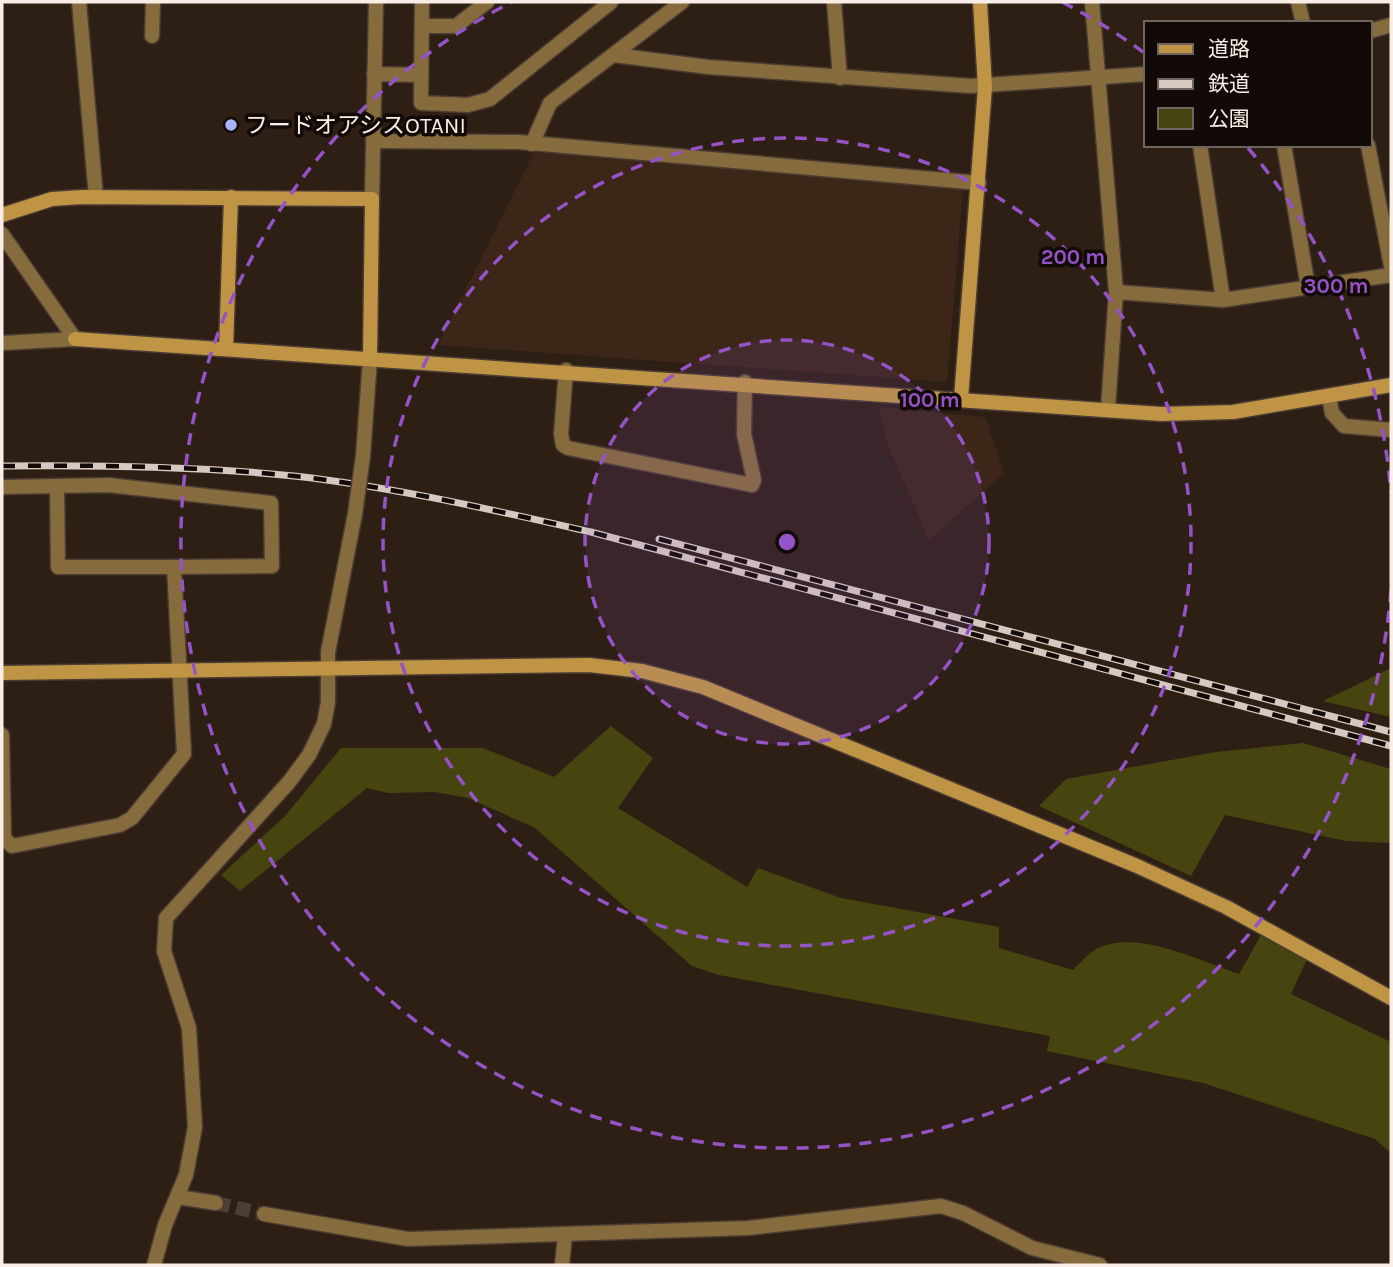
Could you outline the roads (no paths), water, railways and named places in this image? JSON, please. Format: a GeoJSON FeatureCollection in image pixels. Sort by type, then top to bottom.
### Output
{"type":"FeatureCollection","features":[{"type":"Feature","properties":{"kind":"street"},"geometry":{"type":"LineString","coordinates":[[79,2],[96,197]]}},
{"type":"Feature","properties":{"kind":"street"},"geometry":{"type":"LineString","coordinates":[[152,36],[153,2]]}},
{"type":"Feature","properties":{"kind":"street"},"geometry":{"type":"LineString","coordinates":[[154,1265],[165,1225],[186,1175],[195,1127],[195,1087],[187,1020],[164,951],[166,918],[289,782],[309,755],[324,724],[328,702],[328,668],[363,457],[370,359],[376,2]]}},
{"type":"Feature","properties":{"kind":"street"},"geometry":{"type":"LineString","coordinates":[[422,2],[421,103],[468,105],[489,99],[611,2]]}},
{"type":"Feature","properties":{"kind":"street"},"geometry":{"type":"LineString","coordinates":[[422,26],[456,26],[487,2]]}},
{"type":"Feature","properties":{"kind":"street"},"geometry":{"type":"LineString","coordinates":[[532,144],[550,103],[682,2]]}},
{"type":"Feature","properties":{"kind":"street"},"geometry":{"type":"LineString","coordinates":[[834,2],[840,78]]}},
{"type":"Feature","properties":{"kind":"street"},"geometry":{"type":"LineString","coordinates":[[961,399],[985,87],[980,2]]}},
{"type":"Feature","properties":{"kind":"street"},"geometry":{"type":"LineString","coordinates":[[1092,2],[1115,292],[1108,409]]}},
{"type":"Feature","properties":{"kind":"street"},"geometry":{"type":"LineString","coordinates":[[1298,2],[1303,21]]}},
{"type":"Feature","properties":{"kind":"street"},"geometry":{"type":"LineString","coordinates":[[1372,30],[1391,25]]}},
{"type":"Feature","properties":{"kind":"street"},"geometry":{"type":"LineString","coordinates":[[614,55],[649,62],[985,87],[1144,74]]}},
{"type":"Feature","properties":{"kind":"street"},"geometry":{"type":"LineString","coordinates":[[374,74],[421,75]]}},
{"type":"Feature","properties":{"kind":"street"},"geometry":{"type":"LineString","coordinates":[[373,141],[532,144],[979,183]]}},
{"type":"Feature","properties":{"kind":"street"},"geometry":{"type":"LineString","coordinates":[[1200,147],[1223,300]]}},
{"type":"Feature","properties":{"kind":"street"},"geometry":{"type":"LineString","coordinates":[[1284,147],[1308,287]]}},
{"type":"Feature","properties":{"kind":"street"},"geometry":{"type":"LineString","coordinates":[[1368,147],[1391,267]]}},
{"type":"Feature","properties":{"kind":"street"},"geometry":{"type":"LineString","coordinates":[[2,215],[52,199],[96,197],[372,199]]}},
{"type":"Feature","properties":{"kind":"street"},"geometry":{"type":"LineString","coordinates":[[226,349],[231,197]]}},
{"type":"Feature","properties":{"kind":"street"},"geometry":{"type":"LineString","coordinates":[[3,237],[75,339]]}},
{"type":"Feature","properties":{"kind":"street"},"geometry":{"type":"LineString","coordinates":[[1115,292],[1223,300],[1391,275]]}},
{"type":"Feature","properties":{"kind":"street"},"geometry":{"type":"LineString","coordinates":[[2,342],[75,339],[1202,414],[1391,385]]}},
{"type":"Feature","properties":{"kind":"street"},"geometry":{"type":"LineString","coordinates":[[566,370],[561,434],[563,445],[752,485],[754,480],[744,434],[744,382]]}},
{"type":"Feature","properties":{"kind":"street"},"geometry":{"type":"LineString","coordinates":[[1329,396],[1332,413],[1344,426],[1391,430]]}},
{"type":"Feature","properties":{"kind":"street"},"geometry":{"type":"LineString","coordinates":[[2,486],[108,485],[271,503],[272,566],[58,567],[57,486]]}},
{"type":"Feature","properties":{"kind":"street"},"geometry":{"type":"LineString","coordinates":[[2,735],[4,838],[12,846],[120,825],[132,818],[184,754],[174,567]]}},
{"type":"Feature","properties":{"kind":"street"},"geometry":{"type":"LineString","coordinates":[[2,673],[589,665],[642,671],[703,687],[1137,866],[1226,907],[1391,998]]}},
{"type":"Feature","properties":{"kind":"street"},"geometry":{"type":"LineString","coordinates":[[178,1197],[216,1203]]}},
{"type":"Feature","properties":{"kind":"street"},"geometry":{"type":"LineString","coordinates":[[264,1214],[388,1238],[748,1228],[941,1206],[962,1213],[1032,1248],[1100,1265]]}},
{"type":"Feature","properties":{"kind":"street"},"geometry":{"type":"LineString","coordinates":[[562,1265],[565,1235]]}},
{"type":"Feature","properties":{"kind":"tunnel"},"geometry":{"type":"LineString","coordinates":[[216,1203],[264,1214]]}},
{"type":"Feature","properties":{"kind":"railway"},"geometry":{"type":"LineString","coordinates":[[2,466],[221,470],[369,486],[443,500],[591,532],[1391,746]]}},
{"type":"Feature","properties":{"kind":"railway"},"geometry":{"type":"LineString","coordinates":[[659,539],[1391,732]]}},
{"type":"Feature","properties":{"kind":"place","name":"フードオアシスOTANI"},"geometry":{"type":"Point","coordinates":[231,125]}}]}
